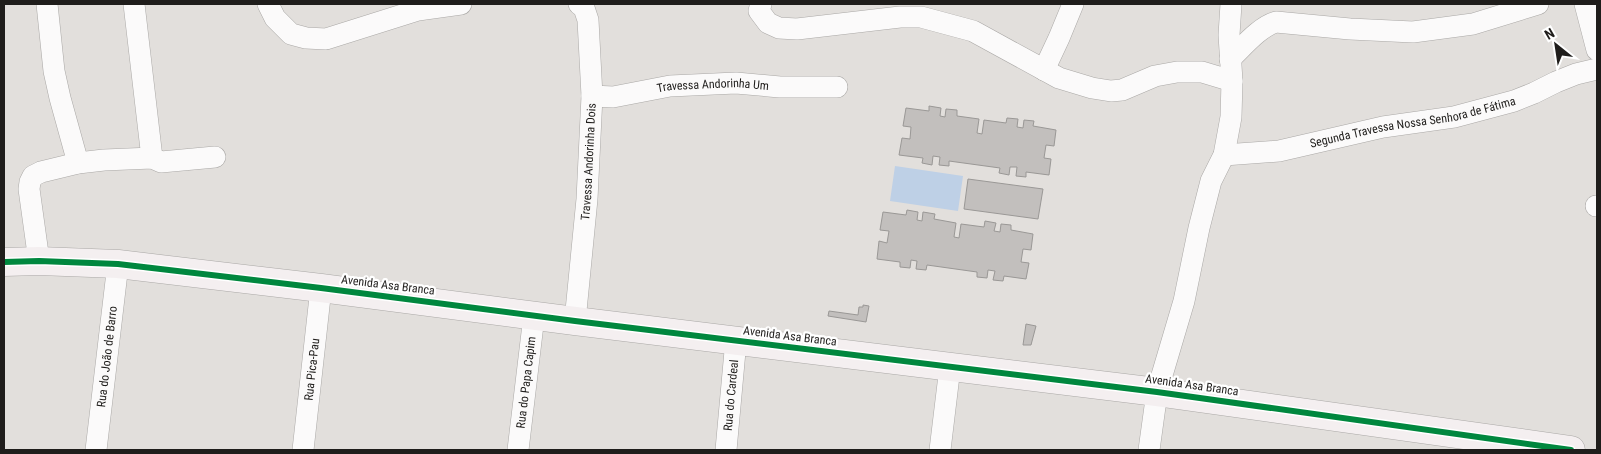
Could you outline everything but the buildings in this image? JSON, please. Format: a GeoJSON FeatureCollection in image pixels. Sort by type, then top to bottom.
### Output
{"type":"FeatureCollection","features":[{"type":"Feature","properties":{"kind":"street"},"geometry":{"type":"LineString","coordinates":[[47,4],[54,71],[78,163]]}},
{"type":"Feature","properties":{"kind":"street"},"geometry":{"type":"LineString","coordinates":[[134,4],[152,158]]}},
{"type":"Feature","properties":{"kind":"street"},"geometry":{"type":"LineString","coordinates":[[268,4],[275,18],[291,34],[306,38],[326,39],[418,10],[450,5]]}},
{"type":"Feature","properties":{"kind":"street"},"geometry":{"type":"LineString","coordinates":[[583,12],[602,4]]}},
{"type":"Feature","properties":{"kind":"street"},"geometry":{"type":"LineString","coordinates":[[761,4],[759,11],[768,24],[779,28],[797,29],[900,17],[921,17],[973,31],[1059,78],[1092,88],[1111,91],[1122,90],[1155,76],[1177,72],[1202,72],[1232,81]]}},
{"type":"Feature","properties":{"kind":"street"},"geometry":{"type":"LineString","coordinates":[[1044,70],[1073,4]]}},
{"type":"Feature","properties":{"kind":"street"},"geometry":{"type":"LineString","coordinates":[[1149,450],[1157,392],[1184,301],[1198,228],[1211,181],[1224,155],[1231,117],[1231,4]]}},
{"type":"Feature","properties":{"kind":"street"},"geometry":{"type":"LineString","coordinates":[[1230,59],[1261,30],[1269,24],[1276,22],[1350,29],[1413,32],[1473,24],[1538,4]]}},
{"type":"Feature","properties":{"kind":"street"},"geometry":{"type":"LineString","coordinates":[[1585,4],[1597,50]]}},
{"type":"Feature","properties":{"kind":"street","name":"Travessa Andorinha Dois"},"geometry":{"type":"LineString","coordinates":[[575,321],[587,199],[592,96],[583,12]]}},
{"type":"Feature","properties":{"kind":"street","name":"Segunda Travessa Nossa Senhora de Fátima"},"geometry":{"type":"LineString","coordinates":[[1224,155],[1279,151],[1383,128],[1454,117],[1514,101],[1563,79],[1597,69]]}},
{"type":"Feature","properties":{"kind":"street","name":"Travessa Andorinha Um"},"geometry":{"type":"LineString","coordinates":[[592,96],[613,97],[670,86],[736,83],[780,87],[836,87]]}},
{"type":"Feature","properties":{"kind":"street"},"geometry":{"type":"LineString","coordinates":[[39,261],[29,190],[33,176],[41,172],[78,163],[104,160],[152,158],[161,162],[215,157]]}},
{"type":"Feature","properties":{"kind":"street","name":"Avenida Asa Branca"},"geometry":{"type":"LineString","coordinates":[[4,262],[39,261],[118,264],[320,288],[1157,392],[1571,450]]}},
{"type":"Feature","properties":{"kind":"street","name":"Rua do João de Barro"},"geometry":{"type":"LineString","coordinates":[[96,450],[118,264]]}},
{"type":"Feature","properties":{"kind":"street","name":"Rua Pica-Pau"},"geometry":{"type":"LineString","coordinates":[[303,450],[320,288]]}},
{"type":"Feature","properties":{"kind":"street","name":"Rua do Papa Capim"},"geometry":{"type":"LineString","coordinates":[[518,450],[534,316]]}},
{"type":"Feature","properties":{"kind":"street","name":"Rua do Cardeal"},"geometry":{"type":"LineString","coordinates":[[726,450],[736,340]]}},
{"type":"Feature","properties":{"kind":"street"},"geometry":{"type":"LineString","coordinates":[[940,450],[950,367]]}},
{"type":"Feature","properties":{"kind":"water"},"geometry":{"type":"Polygon","coordinates":[[[895,166],[963,176],[958,211],[890,201],[895,166]]]}},
{"type":"Feature","properties":{"kind":"cycle path"},"geometry":{"type":"LineString","coordinates":[[4,262],[39,261],[118,264],[321,288],[1157,392],[1571,450]]}}]}
